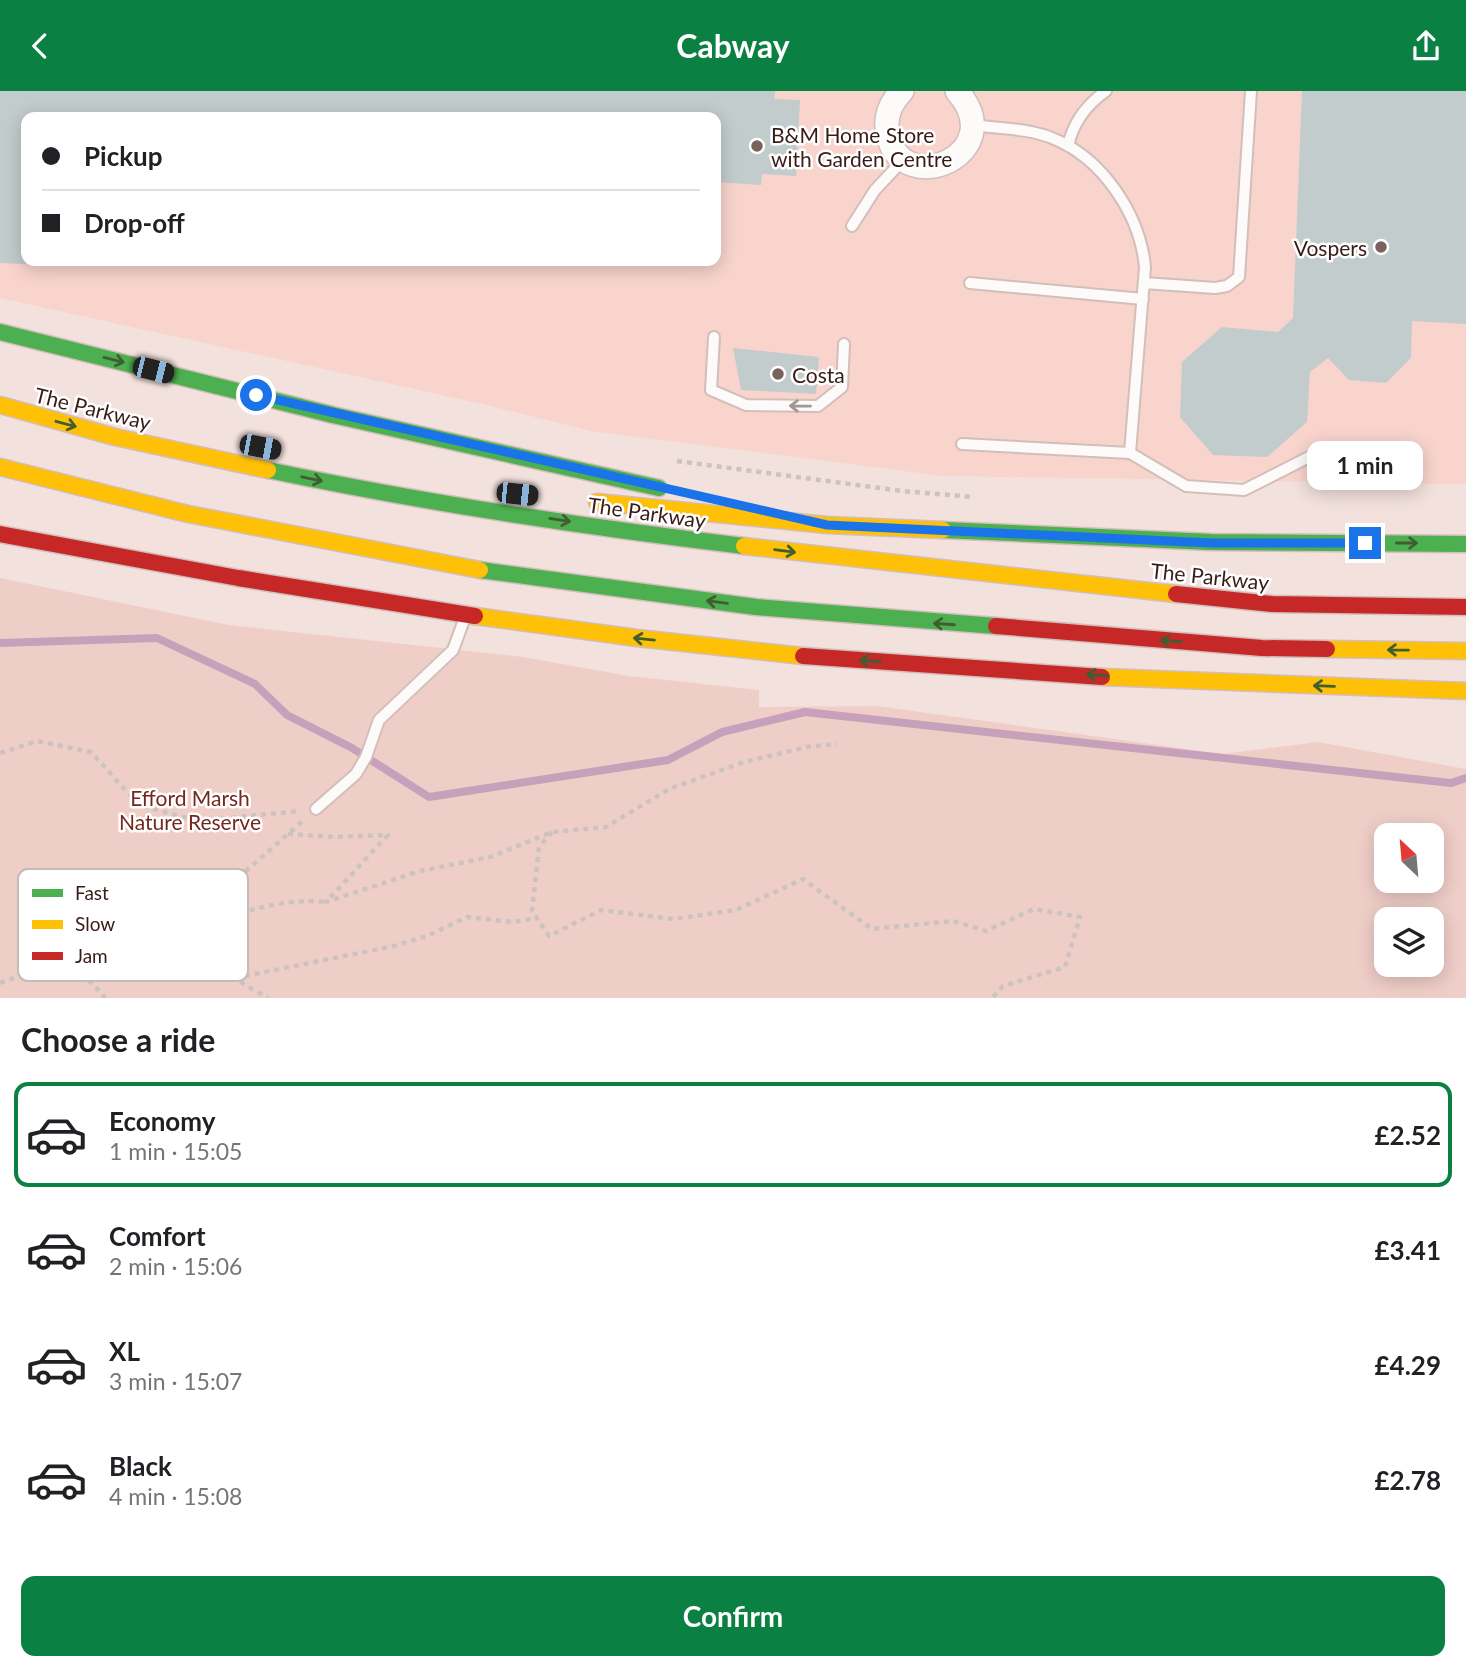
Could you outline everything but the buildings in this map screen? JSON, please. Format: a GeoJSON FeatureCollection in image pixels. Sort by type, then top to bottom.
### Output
{"type":"FeatureCollection","features":[{"type":"Feature","properties":{"kind":"highway"},"geometry":{"type":"LineString","coordinates":[[0,332],[332,415],[827,525]]}},
{"type":"Feature","properties":{"kind":"highway","name":"The Parkway"},"geometry":{"type":"LineString","coordinates":[[0,405],[115,437],[335,484],[639,533],[932,568],[1272,604],[1466,607]]}},
{"type":"Feature","properties":{"kind":"highway"},"geometry":{"type":"LineString","coordinates":[[0,467],[188,514],[509,575],[756,607],[1262,648],[1466,651]]}},
{"type":"Feature","properties":{"kind":"highway"},"geometry":{"type":"LineString","coordinates":[[585,501],[827,525],[1211,543],[1466,544]]}},
{"type":"Feature","properties":{"kind":"highway"},"geometry":{"type":"LineString","coordinates":[[78,503],[188,514]]}},
{"type":"Feature","properties":{"kind":"highway"},"geometry":{"type":"LineString","coordinates":[[0,534],[160,565],[466,614],[639,638],[853,660],[1180,680],[1466,691]]}},
{"type":"Feature","properties":{"kind":"street"},"geometry":{"type":"LineString","coordinates":[[902,91],[888,111],[888,138],[904,159],[929,167],[942,166],[964,151],[973,125],[971,112],[957,91]]}},
{"type":"Feature","properties":{"kind":"lane"},"geometry":{"type":"LineString","coordinates":[[1068,146],[1072,127],[1094,100],[1106,91]]}},
{"type":"Feature","properties":{"kind":"lane"},"geometry":{"type":"LineString","coordinates":[[1144,283],[1215,288],[1227,286],[1239,277],[1251,91]]}},
{"type":"Feature","properties":{"kind":"lane"},"geometry":{"type":"LineString","coordinates":[[973,125],[1031,132],[1053,138],[1068,146],[1091,162],[1136,222],[1143,245],[1144,283],[1130,453]]}},
{"type":"Feature","properties":{"kind":"lane"},"geometry":{"type":"LineString","coordinates":[[852,226],[875,190],[904,159]]}},
{"type":"Feature","properties":{"kind":"lane"},"geometry":{"type":"LineString","coordinates":[[970,283],[1143,299]]}},
{"type":"Feature","properties":{"kind":"lane"},"geometry":{"type":"LineString","coordinates":[[714,337],[710,390],[746,405],[818,406],[842,387],[844,344]]}},
{"type":"Feature","properties":{"kind":"lane"},"geometry":{"type":"LineString","coordinates":[[962,444],[1130,453],[1186,487],[1244,490],[1315,454]]}},
{"type":"Feature","properties":{"kind":"lane"},"geometry":{"type":"LineString","coordinates":[[316,809],[356,774],[366,757],[379,720],[453,650],[466,614]]}},
{"type":"Feature","properties":{"kind":"path"},"geometry":{"type":"LineString","coordinates":[[672,460],[902,491],[982,498]]}},
{"type":"Feature","properties":{"kind":"path"},"geometry":{"type":"LineString","coordinates":[[0,753],[37,741],[91,752],[139,805],[198,821],[316,809]]}},
{"type":"Feature","properties":{"kind":"path"},"geometry":{"type":"LineString","coordinates":[[248,912],[306,899],[326,902],[420,871],[490,857],[552,832],[606,827],[669,789],[744,762],[807,747],[837,744]]}},
{"type":"Feature","properties":{"kind":"path"},"geometry":{"type":"LineString","coordinates":[[248,870],[316,809]]}},
{"type":"Feature","properties":{"kind":"path"},"geometry":{"type":"LineString","coordinates":[[552,832],[540,847],[532,911],[549,936],[601,910],[673,919],[736,910],[803,879],[872,929],[953,921],[985,931],[1034,909],[1080,917],[1065,967],[1003,986],[992,998]]}},
{"type":"Feature","properties":{"kind":"path"},"geometry":{"type":"LineString","coordinates":[[288,834],[337,837],[388,835],[326,902]]}},
{"type":"Feature","properties":{"kind":"path"},"geometry":{"type":"LineString","coordinates":[[248,975],[394,946],[427,936],[467,917],[513,922],[537,918]]}},
{"type":"Feature","properties":{"kind":"path"},"geometry":{"type":"LineString","coordinates":[[0,983],[18,977]]}},
{"type":"Feature","properties":{"kind":"path"},"geometry":{"type":"LineString","coordinates":[[89,981],[105,998]]}},
{"type":"Feature","properties":{"kind":"path"},"geometry":{"type":"LineString","coordinates":[[240,981],[268,998]]}},
{"type":"Feature","properties":{"kind":"shaded area"},"geometry":{"type":"Polygon","coordinates":[[[0,91],[1466,91],[1466,484],[943,476],[591,431],[478,403],[0,298],[0,91]]]}},
{"type":"Feature","properties":{"kind":"green space","name":"Efford Marsh Nature Reserve"},"geometry":{"type":"Polygon","coordinates":[[[0,578],[229,625],[523,657],[629,676],[759,690],[759,707],[877,706],[1222,754],[1318,742],[1466,769],[1466,998],[0,998],[0,578]]]}},
{"type":"Feature","properties":{"kind":"waterway"},"geometry":{"type":"LineString","coordinates":[[0,643],[157,638],[255,684],[287,715],[352,748],[429,797],[668,760],[722,732],[805,712],[1451,783],[1466,778]]}},
{"type":"Feature","properties":{"kind":"traffic: fast"},"geometry":{"type":"LineString","coordinates":[[0,332],[333,415],[659,488]]}},
{"type":"Feature","properties":{"kind":"traffic: fast"},"geometry":{"type":"LineString","coordinates":[[268,470],[505,513],[744,546]]}},
{"type":"Feature","properties":{"kind":"traffic: fast"},"geometry":{"type":"LineString","coordinates":[[943,530],[1211,542],[1466,544]]}},
{"type":"Feature","properties":{"kind":"traffic: fast"},"geometry":{"type":"LineString","coordinates":[[480,570],[756,607],[996,626]]}},
{"type":"Feature","properties":{"kind":"traffic: slow"},"geometry":{"type":"LineString","coordinates":[[0,405],[115,437],[268,470]]}},
{"type":"Feature","properties":{"kind":"traffic: slow"},"geometry":{"type":"LineString","coordinates":[[0,467],[188,514],[480,570]]}},
{"type":"Feature","properties":{"kind":"traffic: slow"},"geometry":{"type":"LineString","coordinates":[[597,502],[827,525],[943,530]]}},
{"type":"Feature","properties":{"kind":"traffic: slow"},"geometry":{"type":"LineString","coordinates":[[744,546],[1176,594]]}},
{"type":"Feature","properties":{"kind":"traffic: slow"},"geometry":{"type":"LineString","coordinates":[[475,616],[637,638],[803,656]]}},
{"type":"Feature","properties":{"kind":"traffic: slow"},"geometry":{"type":"LineString","coordinates":[[1327,649],[1466,651]]}},
{"type":"Feature","properties":{"kind":"traffic: slow"},"geometry":{"type":"LineString","coordinates":[[1102,677],[1466,691]]}},
{"type":"Feature","properties":{"kind":"traffic: jam"},"geometry":{"type":"LineString","coordinates":[[0,534],[238,578],[475,616]]}},
{"type":"Feature","properties":{"kind":"traffic: jam"},"geometry":{"type":"LineString","coordinates":[[1176,594],[1272,604],[1466,607]]}},
{"type":"Feature","properties":{"kind":"traffic: jam"},"geometry":{"type":"LineString","coordinates":[[996,626],[1262,648],[1327,649]]}},
{"type":"Feature","properties":{"kind":"traffic: jam"},"geometry":{"type":"LineString","coordinates":[[803,656],[1102,677]]}},
{"type":"Feature","properties":{"kind":"place","name":"B&M Home Store with Garden Centre"},"geometry":{"type":"Point","coordinates":[757,146]}},
{"type":"Feature","properties":{"kind":"place","name":"Vospers"},"geometry":{"type":"Point","coordinates":[1381,247]}},
{"type":"Feature","properties":{"kind":"place","name":"Costa"},"geometry":{"type":"Point","coordinates":[778,374]}},
{"type":"Feature","properties":{"kind":"route"},"geometry":{"type":"LineString","coordinates":[[256,395],[332,415],[827,525],[1211,543],[1365,543]]}}]}
